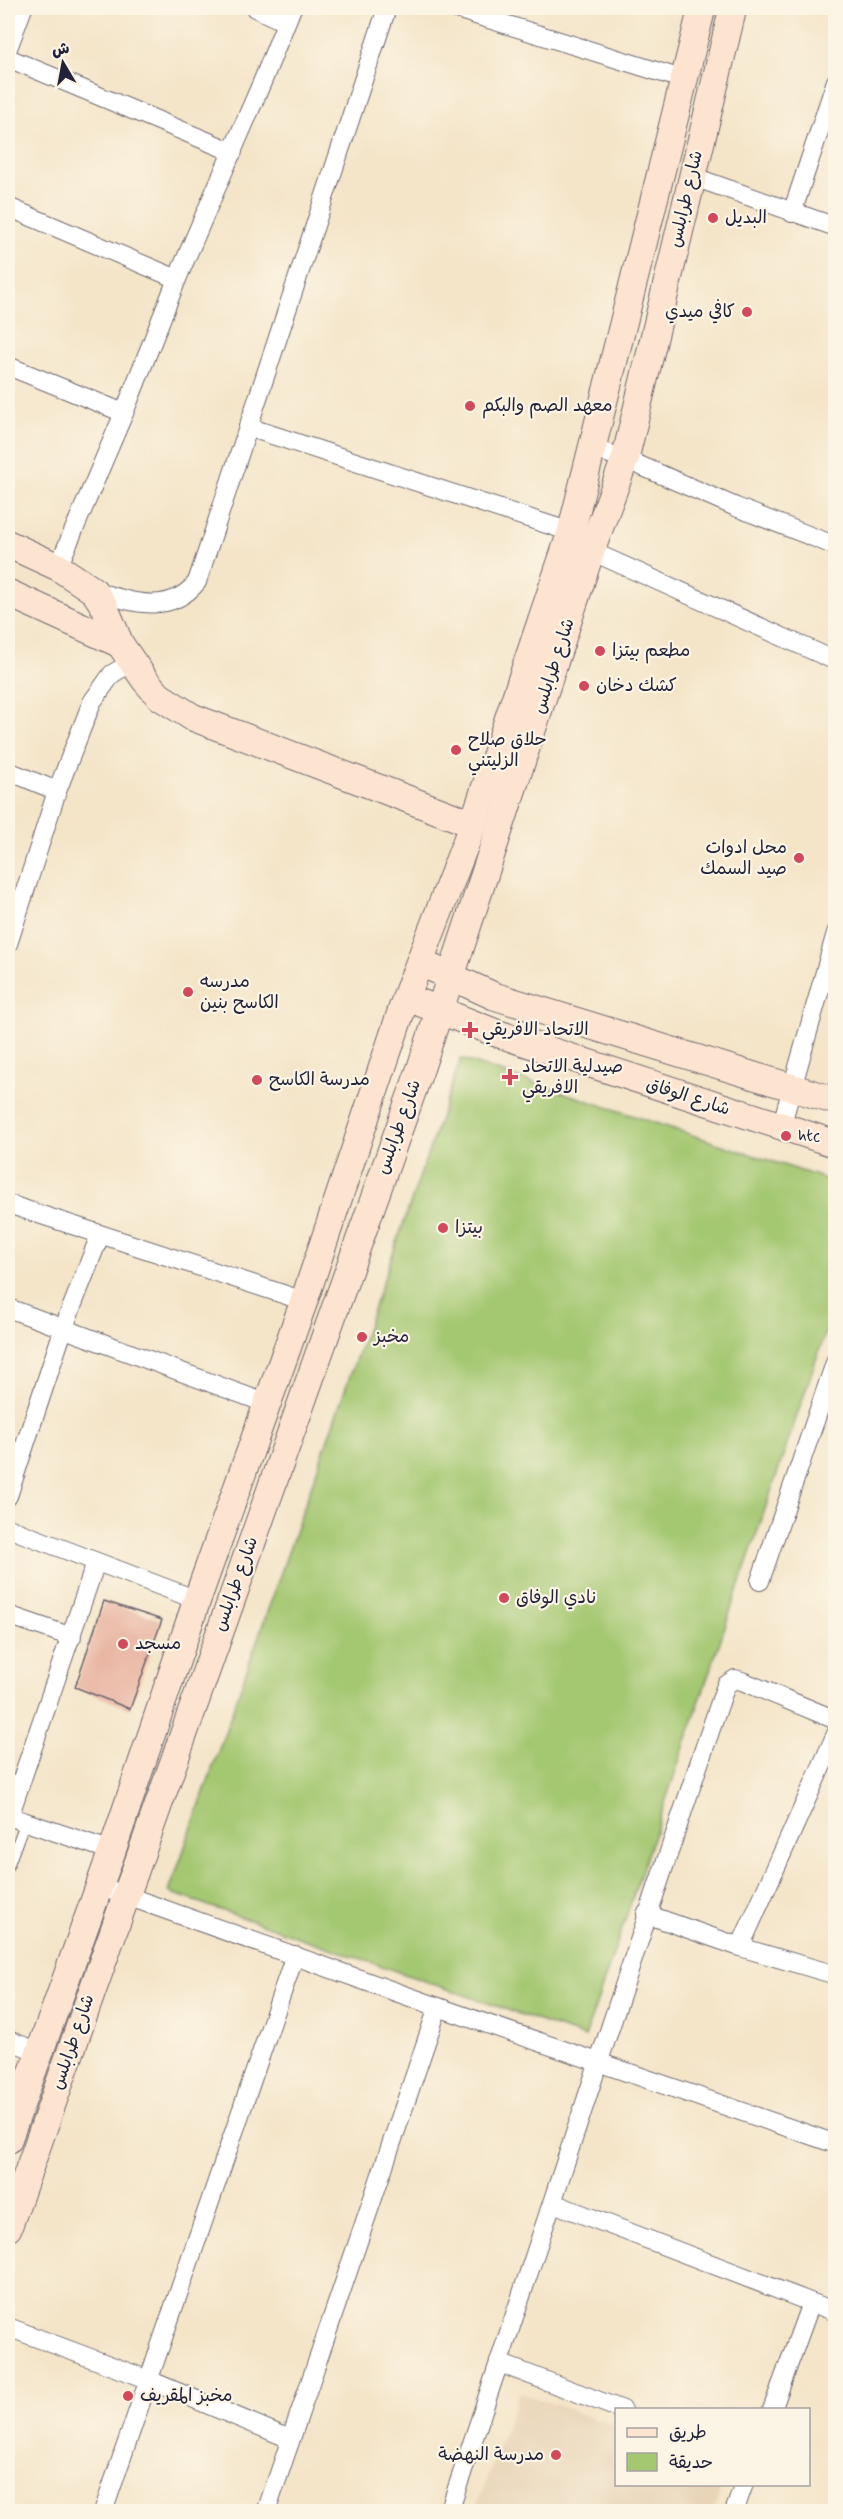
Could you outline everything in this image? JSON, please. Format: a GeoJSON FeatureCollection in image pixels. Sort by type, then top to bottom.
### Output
{"type":"FeatureCollection","features":[{"type":"Feature","properties":{"kind":"main road","name":"شارع طرابلس"},"geometry":{"type":"LineString","coordinates":[[8,2140],[112,1851],[197,1600],[304,1301],[406,997],[472,824],[571,531],[682,79],[702,8]]}},
{"type":"Feature","properties":{"kind":"main road","name":"شارع طرابلس"},"geometry":{"type":"LineString","coordinates":[[8,2228],[421,1067],[449,976],[470,923],[591,552],[625,459],[733,8]]}},
{"type":"Feature","properties":{"kind":"main road"},"geometry":{"type":"LineString","coordinates":[[8,544],[58,567],[94,591],[104,606],[126,653],[159,696],[192,717],[472,824]]}},
{"type":"Feature","properties":{"kind":"main road"},"geometry":{"type":"LineString","coordinates":[[8,593],[126,653]]}},
{"type":"Feature","properties":{"kind":"main road"},"geometry":{"type":"LineString","coordinates":[[470,923],[468,939],[470,955],[483,984],[494,996]]}},
{"type":"Feature","properties":{"kind":"main road"},"geometry":{"type":"LineString","coordinates":[[420,963],[494,996],[836,1101]]}},
{"type":"Feature","properties":{"kind":"main road","name":"شارع الوفاق"},"geometry":{"type":"LineString","coordinates":[[406,997],[496,1033],[836,1144]]}},
{"type":"Feature","properties":{"kind":"main road"},"geometry":{"type":"LineString","coordinates":[[421,1067],[440,1045],[453,1038],[467,1033],[496,1033]]}},
{"type":"Feature","properties":{"kind":"street"},"geometry":{"type":"LineString","coordinates":[[8,48],[23,8]]}},
{"type":"Feature","properties":{"kind":"street"},"geometry":{"type":"LineString","coordinates":[[58,567],[124,413],[177,279],[233,152],[288,15],[255,8]]}},
{"type":"Feature","properties":{"kind":"street"},"geometry":{"type":"LineString","coordinates":[[94,591],[140,604],[160,604],[177,600],[189,592],[197,582],[387,8]]}},
{"type":"Feature","properties":{"kind":"street"},"geometry":{"type":"LineString","coordinates":[[453,8],[682,79]]}},
{"type":"Feature","properties":{"kind":"street"},"geometry":{"type":"LineString","coordinates":[[8,58],[233,152]]}},
{"type":"Feature","properties":{"kind":"street"},"geometry":{"type":"LineString","coordinates":[[792,213],[836,81]]}},
{"type":"Feature","properties":{"kind":"street"},"geometry":{"type":"LineString","coordinates":[[691,176],[836,227]]}},
{"type":"Feature","properties":{"kind":"street"},"geometry":{"type":"LineString","coordinates":[[8,207],[177,279]]}},
{"type":"Feature","properties":{"kind":"street"},"geometry":{"type":"LineString","coordinates":[[8,366],[124,413]]}},
{"type":"Feature","properties":{"kind":"street"},"geometry":{"type":"LineString","coordinates":[[248,428],[571,531]]}},
{"type":"Feature","properties":{"kind":"street"},"geometry":{"type":"LineString","coordinates":[[591,448],[625,459],[736,507],[836,546]]}},
{"type":"Feature","properties":{"kind":"street"},"geometry":{"type":"LineString","coordinates":[[591,552],[836,661]]}},
{"type":"Feature","properties":{"kind":"street"},"geometry":{"type":"LineString","coordinates":[[8,944],[57,791],[92,702],[126,653]]}},
{"type":"Feature","properties":{"kind":"street"},"geometry":{"type":"LineString","coordinates":[[8,771],[57,791]]}},
{"type":"Feature","properties":{"kind":"street"},"geometry":{"type":"LineString","coordinates":[[781,1127],[836,933]]}},
{"type":"Feature","properties":{"kind":"street"},"geometry":{"type":"LineString","coordinates":[[8,1204],[304,1301]]}},
{"type":"Feature","properties":{"kind":"street"},"geometry":{"type":"LineString","coordinates":[[8,1496],[64,1328],[100,1235]]}},
{"type":"Feature","properties":{"kind":"street"},"geometry":{"type":"LineString","coordinates":[[8,1308],[268,1404]]}},
{"type":"Feature","properties":{"kind":"street"},"geometry":{"type":"LineString","coordinates":[[759,1581],[836,1360]]}},
{"type":"Feature","properties":{"kind":"street"},"geometry":{"type":"LineString","coordinates":[[8,1528],[197,1600]]}},
{"type":"Feature","properties":{"kind":"street"},"geometry":{"type":"LineString","coordinates":[[96,1562],[14,1818],[112,1851]]}},
{"type":"Feature","properties":{"kind":"street"},"geometry":{"type":"LineString","coordinates":[[8,1615],[72,1637]]}},
{"type":"Feature","properties":{"kind":"street"},"geometry":{"type":"LineString","coordinates":[[449,2511],[600,2063],[646,1914],[726,1685],[730,1680],[742,1681],[836,1720]]}},
{"type":"Feature","properties":{"kind":"street"},"geometry":{"type":"LineString","coordinates":[[741,1947],[836,1734]]}},
{"type":"Feature","properties":{"kind":"street"},"geometry":{"type":"LineString","coordinates":[[99,1886],[438,2007],[836,2144]]}},
{"type":"Feature","properties":{"kind":"street"},"geometry":{"type":"LineString","coordinates":[[646,1914],[741,1947],[836,1975]]}},
{"type":"Feature","properties":{"kind":"street"},"geometry":{"type":"LineString","coordinates":[[103,2511],[295,1955]]}},
{"type":"Feature","properties":{"kind":"street"},"geometry":{"type":"LineString","coordinates":[[266,2511],[438,2007]]}},
{"type":"Feature","properties":{"kind":"street"},"geometry":{"type":"LineString","coordinates":[[8,2040],[39,2052]]}},
{"type":"Feature","properties":{"kind":"street"},"geometry":{"type":"LineString","coordinates":[[553,2203],[836,2312]]}},
{"type":"Feature","properties":{"kind":"street"},"geometry":{"type":"LineString","coordinates":[[772,2408],[812,2303]]}},
{"type":"Feature","properties":{"kind":"street"},"geometry":{"type":"LineString","coordinates":[[8,2327],[149,2380],[290,2439]]}},
{"type":"Feature","properties":{"kind":"street"},"geometry":{"type":"LineString","coordinates":[[499,2363],[620,2408]]}},
{"type":"Feature","properties":{"kind":"street"},"geometry":{"type":"LineString","coordinates":[[734,2511],[743,2486]]}},
{"type":"Feature","properties":{"kind":"lane"},"geometry":{"type":"LineString","coordinates":[[8,1868],[14,1818]]}},
{"type":"Feature","properties":{"kind":"shaded area","name":"مدرسة النهضة"},"geometry":{"type":"Polygon","coordinates":[[[519,2392],[615,2426],[615,2486],[722,2486],[713,2511],[475,2511],[519,2392]]]}},
{"type":"Feature","properties":{"kind":"green space","name":"نادي الوفاق"},"geometry":{"type":"Polygon","coordinates":[[[461,1059],[835,1182],[835,1304],[585,2037],[169,1892],[461,1059]]]}},
{"type":"Feature","properties":{"kind":"building"},"geometry":{"type":"Polygon","coordinates":[[[104,1601],[162,1620],[130,1709],[75,1687],[104,1601]]]}},
{"type":"Feature","properties":{"kind":"place","name":"البديل"},"geometry":{"type":"Point","coordinates":[713,218]}},
{"type":"Feature","properties":{"kind":"place","name":"كافي ميدي"},"geometry":{"type":"Point","coordinates":[747,312]}},
{"type":"Feature","properties":{"kind":"place","name":"معهد الصم والبكم"},"geometry":{"type":"Point","coordinates":[470,406]}},
{"type":"Feature","properties":{"kind":"place","name":"مطعم بيتزا"},"geometry":{"type":"Point","coordinates":[600,651]}},
{"type":"Feature","properties":{"kind":"place","name":"كشك دخان"},"geometry":{"type":"Point","coordinates":[584,686]}},
{"type":"Feature","properties":{"kind":"place","name":"حلاق صلاح الزليتني"},"geometry":{"type":"Point","coordinates":[456,750]}},
{"type":"Feature","properties":{"kind":"place","name":"محل ادوات صيد السمك"},"geometry":{"type":"Point","coordinates":[799,858]}},
{"type":"Feature","properties":{"kind":"place","name":"مدرسه الكاسح بنين"},"geometry":{"type":"Point","coordinates":[188,992]}},
{"type":"Feature","properties":{"kind":"place","name":"الاتحاد الافريقي"},"geometry":{"type":"Point","coordinates":[470,1030]}},
{"type":"Feature","properties":{"kind":"place","name":"صيدلية الاتحاد الافريقي"},"geometry":{"type":"Point","coordinates":[510,1077]}},
{"type":"Feature","properties":{"kind":"place","name":"مدرسة الكاسح"},"geometry":{"type":"Point","coordinates":[257,1080]}},
{"type":"Feature","properties":{"kind":"place","name":"htc"},"geometry":{"type":"Point","coordinates":[786,1136]}},
{"type":"Feature","properties":{"kind":"place","name":"بيتزا"},"geometry":{"type":"Point","coordinates":[443,1228]}},
{"type":"Feature","properties":{"kind":"place","name":"مخبز"},"geometry":{"type":"Point","coordinates":[362,1337]}},
{"type":"Feature","properties":{"kind":"place","name":"نادي الوفاق"},"geometry":{"type":"Point","coordinates":[504,1598]}},
{"type":"Feature","properties":{"kind":"place","name":"مسجد"},"geometry":{"type":"Point","coordinates":[123,1644]}},
{"type":"Feature","properties":{"kind":"place","name":"مخبز المقريف"},"geometry":{"type":"Point","coordinates":[128,2396]}},
{"type":"Feature","properties":{"kind":"place","name":"مدرسة النهضة"},"geometry":{"type":"Point","coordinates":[556,2455]}}]}
